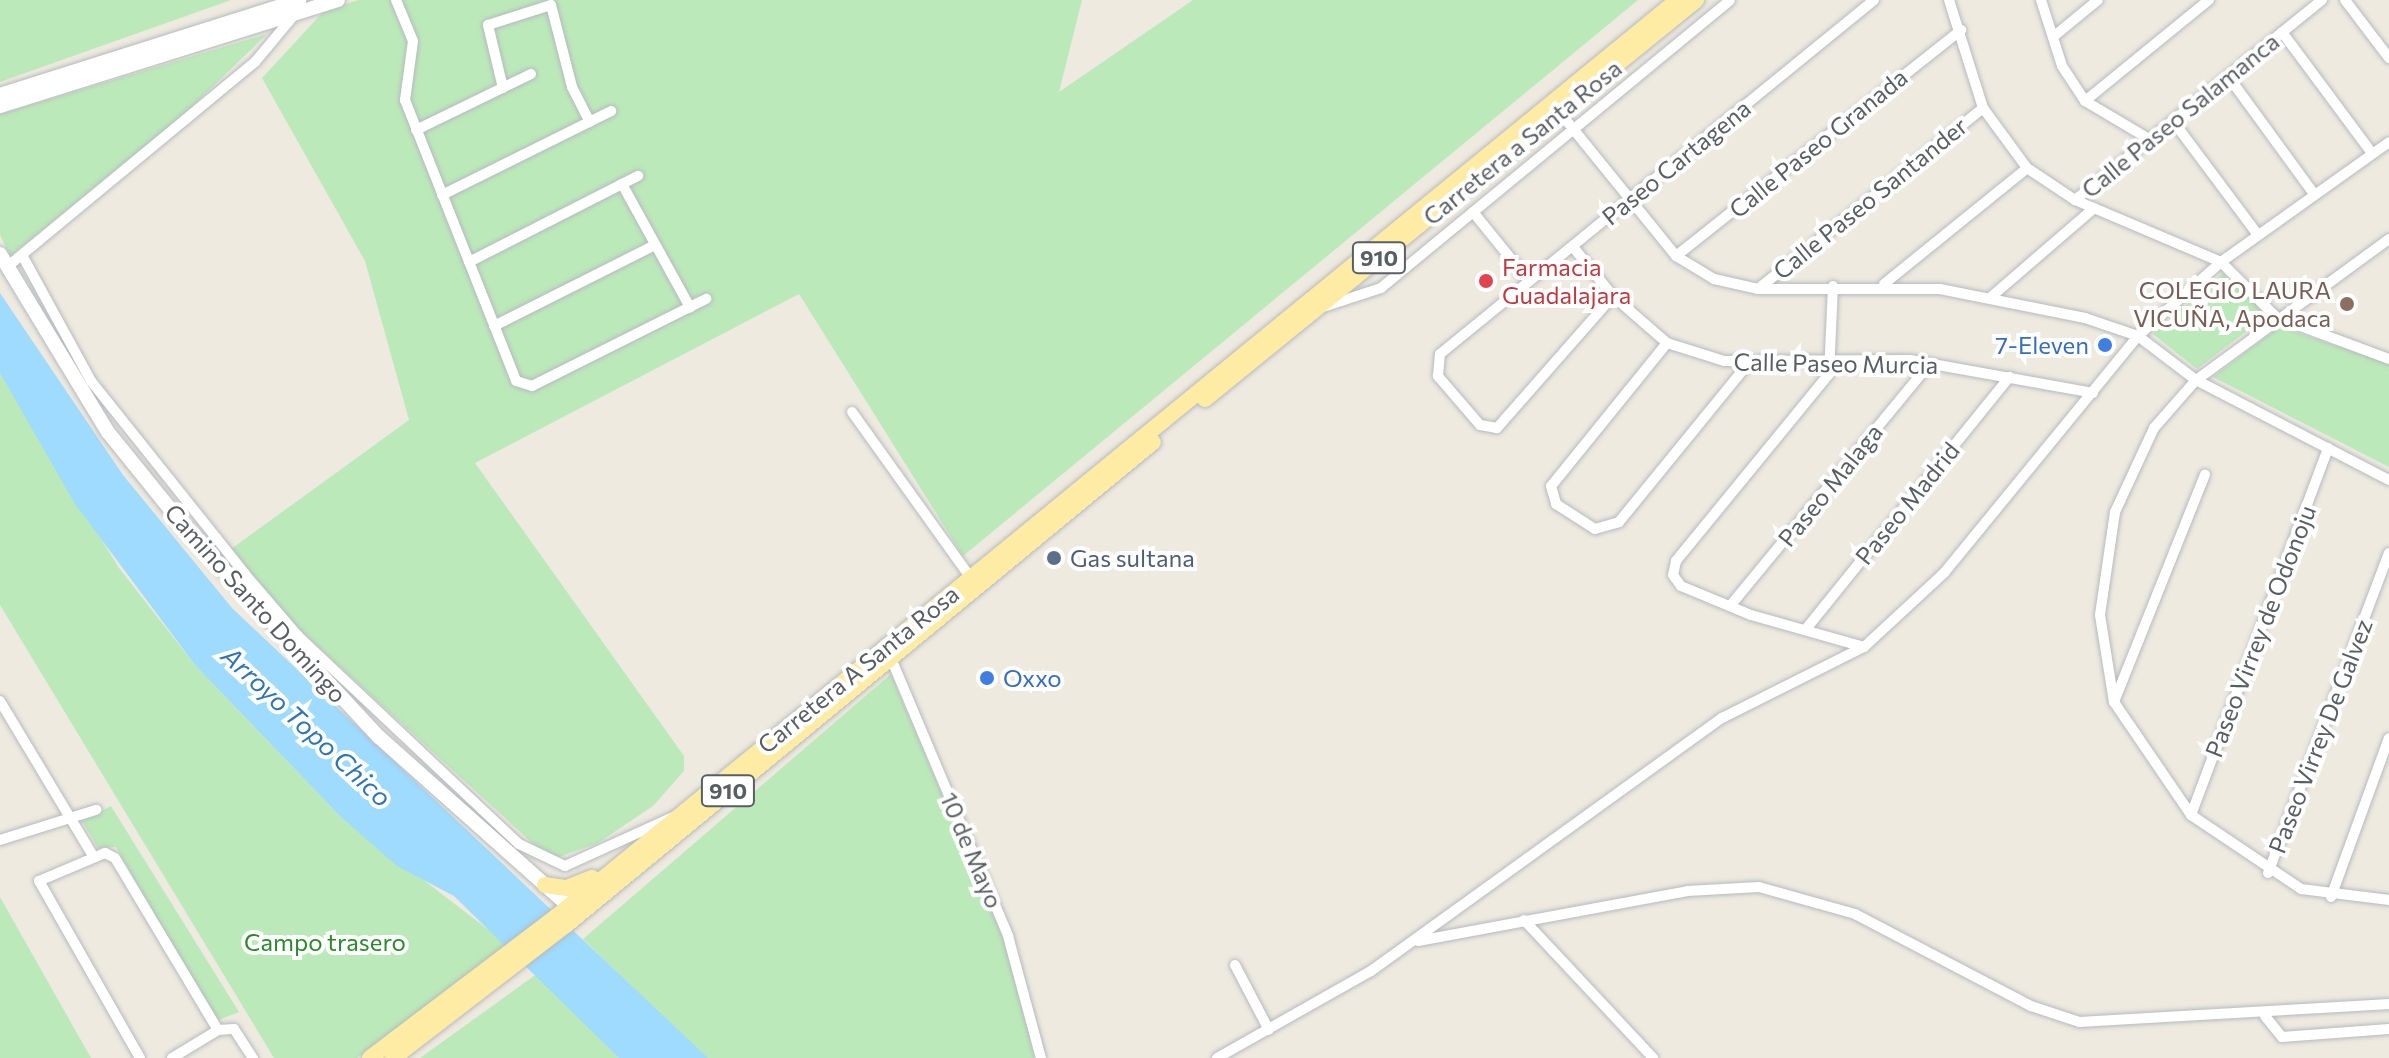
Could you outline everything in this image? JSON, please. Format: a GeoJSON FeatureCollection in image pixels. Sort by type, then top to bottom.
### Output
{"type":"FeatureCollection","features":[{"type":"Feature","properties":{"kind":"main road","name":"Carretera a Santa Rosa"},"geometry":{"type":"LineString","coordinates":[[1195,400],[1317,308],[1678,0]]}},
{"type":"Feature","properties":{"kind":"main road","name":"Carretera a Santa Rosa"},"geometry":{"type":"LineString","coordinates":[[1195,400],[1555,106],[1655,34],[1696,0]]}},
{"type":"Feature","properties":{"kind":"main road","name":"Carretera A Santa Rosa"},"geometry":{"type":"LineString","coordinates":[[564,916],[681,814],[889,652],[970,577],[1195,400]]}},
{"type":"Feature","properties":{"kind":"main road","name":"Carretera A Santa Rosa"},"geometry":{"type":"LineString","coordinates":[[393,1058],[1195,400]]}},
{"type":"Feature","properties":{"kind":"main road"},"geometry":{"type":"LineString","coordinates":[[545,885],[578,886],[631,855]]}},
{"type":"Feature","properties":{"kind":"main road","name":"Carretera A Santa Rosa"},"geometry":{"type":"LineString","coordinates":[[370,1058],[508,963]]}},
{"type":"Feature","properties":{"kind":"street"},"geometry":{"type":"LineString","coordinates":[[0,95],[297,7],[338,0]]}},
{"type":"Feature","properties":{"kind":"street"},"geometry":{"type":"LineString","coordinates":[[396,0],[413,41],[405,100],[516,381],[532,386],[706,299]]}},
{"type":"Feature","properties":{"kind":"street"},"geometry":{"type":"LineString","coordinates":[[1317,308],[1381,288],[1730,0]]}},
{"type":"Feature","properties":{"kind":"street","name":"Paseo Cartagena"},"geometry":{"type":"LineString","coordinates":[[1613,296],[1497,428],[1480,425],[1438,376],[1440,354],[1874,0]]}},
{"type":"Feature","properties":{"kind":"street"},"geometry":{"type":"LineString","coordinates":[[1949,0],[1961,30],[1983,108],[2027,168],[2075,200],[2221,262],[2276,317],[2389,359]]}},
{"type":"Feature","properties":{"kind":"street"},"geometry":{"type":"LineString","coordinates":[[2041,0],[2053,37],[2085,101],[2149,139]]}},
{"type":"Feature","properties":{"kind":"street"},"geometry":{"type":"LineString","coordinates":[[2053,37],[2098,0]]}},
{"type":"Feature","properties":{"kind":"street"},"geometry":{"type":"LineString","coordinates":[[2085,101],[2209,0]]}},
{"type":"Feature","properties":{"kind":"street","name":"Calle Paseo Salamanca"},"geometry":{"type":"LineString","coordinates":[[2075,200],[2322,0]]}},
{"type":"Feature","properties":{"kind":"street"},"geometry":{"type":"LineString","coordinates":[[2345,0],[2389,58]]}},
{"type":"Feature","properties":{"kind":"street"},"geometry":{"type":"LineString","coordinates":[[503,88],[488,25],[551,5],[572,87],[590,122]]}},
{"type":"Feature","properties":{"kind":"street"},"geometry":{"type":"LineString","coordinates":[[0,106],[297,7]]}},
{"type":"Feature","properties":{"kind":"street"},"geometry":{"type":"LineString","coordinates":[[3,260],[22,255],[255,62],[297,7]]}},
{"type":"Feature","properties":{"kind":"street","name":"Calle Paseo Granada"},"geometry":{"type":"LineString","coordinates":[[1676,256],[1961,30]]}},
{"type":"Feature","properties":{"kind":"street"},"geometry":{"type":"LineString","coordinates":[[2282,32],[2372,153]]}},
{"type":"Feature","properties":{"kind":"street"},"geometry":{"type":"LineString","coordinates":[[1655,34],[1669,51]]}},
{"type":"Feature","properties":{"kind":"street"},"geometry":{"type":"LineString","coordinates":[[416,130],[531,74]]}},
{"type":"Feature","properties":{"kind":"street"},"geometry":{"type":"LineString","coordinates":[[2228,76],[2314,194]]}},
{"type":"Feature","properties":{"kind":"street"},"geometry":{"type":"LineString","coordinates":[[1555,106],[1676,256],[1714,279],[1758,289],[1884,284],[1991,297],[2138,336],[2196,380],[2389,480]]}},
{"type":"Feature","properties":{"kind":"street","name":"Calle Paseo Santander"},"geometry":{"type":"LineString","coordinates":[[1758,289],[1983,108]]}},
{"type":"Feature","properties":{"kind":"street"},"geometry":{"type":"LineString","coordinates":[[442,195],[611,111]]}},
{"type":"Feature","properties":{"kind":"street"},"geometry":{"type":"LineString","coordinates":[[2173,121],[2258,235]]}},
{"type":"Feature","properties":{"kind":"street"},"geometry":{"type":"LineString","coordinates":[[1217,1058],[1412,943],[1722,718],[1864,647],[1944,573],[2138,336],[2221,262],[2389,142]]}},
{"type":"Feature","properties":{"kind":"street"},"geometry":{"type":"LineString","coordinates":[[1884,284],[2027,168]]}},
{"type":"Feature","properties":{"kind":"street"},"geometry":{"type":"LineString","coordinates":[[469,262],[638,176]]}},
{"type":"Feature","properties":{"kind":"street"},"geometry":{"type":"LineString","coordinates":[[622,184],[653,246],[690,307]]}},
{"type":"Feature","properties":{"kind":"street","name":"Calle Paseo Salamanca"},"geometry":{"type":"LineString","coordinates":[[1991,297],[2094,208]]}},
{"type":"Feature","properties":{"kind":"street"},"geometry":{"type":"LineString","coordinates":[[1473,212],[1529,281]]}},
{"type":"Feature","properties":{"kind":"street"},"geometry":{"type":"LineString","coordinates":[[2389,239],[2276,317],[2196,380],[2154,428],[2115,512],[2100,615],[2114,702],[2191,815],[2268,873],[2331,897],[2389,900]]}},
{"type":"Feature","properties":{"kind":"street"},"geometry":{"type":"LineString","coordinates":[[494,326],[653,246]]}},
{"type":"Feature","properties":{"kind":"street","name":"Calle Paseo Murcia"},"geometry":{"type":"LineString","coordinates":[[1573,247],[1613,296],[1667,343],[1747,365],[1930,363],[2093,393]]}},
{"type":"Feature","properties":{"kind":"street"},"geometry":{"type":"LineString","coordinates":[[22,255],[91,381],[159,460],[298,636],[540,859],[565,866],[681,814]]}},
{"type":"Feature","properties":{"kind":"street","name":"Camino Santo Domingo"},"geometry":{"type":"LineString","coordinates":[[3,260],[139,471],[273,628],[379,737],[545,885],[564,916]]}},
{"type":"Feature","properties":{"kind":"street"},"geometry":{"type":"LineString","coordinates":[[1833,286],[1834,362],[1676,561],[1673,575],[1681,586],[1730,606],[1864,647]]}},
{"type":"Feature","properties":{"kind":"street"},"geometry":{"type":"LineString","coordinates":[[1667,343],[1555,478],[1550,491],[1556,504],[1595,529],[1619,522],[1747,365]]}},
{"type":"Feature","properties":{"kind":"street","name":"Paseo Malaga"},"geometry":{"type":"LineString","coordinates":[[1730,606],[1930,363]]}},
{"type":"Feature","properties":{"kind":"street","name":"Paseo Madrid"},"geometry":{"type":"LineString","coordinates":[[1806,629],[2009,377]]}},
{"type":"Feature","properties":{"kind":"street"},"geometry":{"type":"LineString","coordinates":[[852,412],[970,577]]}},
{"type":"Feature","properties":{"kind":"street","name":"Paseo Virrey de Odonoju"},"geometry":{"type":"LineString","coordinates":[[2191,815],[2328,448]]}},
{"type":"Feature","properties":{"kind":"street"},"geometry":{"type":"LineString","coordinates":[[139,471],[159,460]]}},
{"type":"Feature","properties":{"kind":"street"},"geometry":{"type":"LineString","coordinates":[[2114,702],[2205,475]]}},
{"type":"Feature","properties":{"kind":"street","name":"Paseo Virrey De Galvez"},"geometry":{"type":"LineString","coordinates":[[2268,873],[2389,553]]}},
{"type":"Feature","properties":{"kind":"street","name":"10 de Mayo"},"geometry":{"type":"LineString","coordinates":[[889,652],[1008,936],[1041,1058]]}},
{"type":"Feature","properties":{"kind":"street"},"geometry":{"type":"LineString","coordinates":[[0,701],[93,856]]}},
{"type":"Feature","properties":{"kind":"street"},"geometry":{"type":"LineString","coordinates":[[2331,897],[2389,738]]}},
{"type":"Feature","properties":{"kind":"street"},"geometry":{"type":"LineString","coordinates":[[0,827],[4,840],[73,822],[96,810]]}},
{"type":"Feature","properties":{"kind":"street"},"geometry":{"type":"LineString","coordinates":[[140,1058],[39,878],[93,856],[115,858],[218,1030]]}},
{"type":"Feature","properties":{"kind":"street"},"geometry":{"type":"LineString","coordinates":[[1412,943],[1687,891],[1759,887],[1855,914],[2031,1006],[2079,1022],[2265,1016],[2389,1004]]}},
{"type":"Feature","properties":{"kind":"street"},"geometry":{"type":"LineString","coordinates":[[1524,920],[1653,1058]]}},
{"type":"Feature","properties":{"kind":"street"},"geometry":{"type":"LineString","coordinates":[[1235,965],[1269,1030]]}},
{"type":"Feature","properties":{"kind":"street"},"geometry":{"type":"LineString","coordinates":[[2265,1016],[2282,1037],[2389,1029]]}},
{"type":"Feature","properties":{"kind":"street"},"geometry":{"type":"LineString","coordinates":[[177,1057],[218,1030],[234,1029],[253,1058]]}},
{"type":"Feature","properties":{"kind":"green space"},"geometry":{"type":"Polygon","coordinates":[[[0,0],[231,0],[0,82],[0,0]]]}},
{"type":"Feature","properties":{"kind":"green space"},"geometry":{"type":"Polygon","coordinates":[[[358,0],[1082,0],[1059,92],[1193,0],[1638,0],[963,556],[799,294],[475,463],[684,756],[684,771],[653,806],[598,843],[559,857],[541,851],[220,557],[409,420],[365,261],[262,78],[324,11],[358,0]]]}},
{"type":"Feature","properties":{"kind":"green space"},"geometry":{"type":"Polygon","coordinates":[[[267,34],[174,124],[10,256],[0,235],[0,114],[267,34]]]}},
{"type":"Feature","properties":{"kind":"green space"},"geometry":{"type":"Polygon","coordinates":[[[2223,273],[2268,315],[2197,369],[2153,334],[2223,273]]]}},
{"type":"Feature","properties":{"kind":"green space"},"geometry":{"type":"Polygon","coordinates":[[[2279,327],[2389,363],[2389,467],[2213,377],[2279,327]]]}},
{"type":"Feature","properties":{"kind":"green space","name":"Campo trasero"},"geometry":{"type":"Polygon","coordinates":[[[0,373],[119,568],[195,665],[340,816],[507,944],[357,1058],[274,1058],[0,605],[0,373]]]}},
{"type":"Feature","properties":{"kind":"green space"},"geometry":{"type":"Polygon","coordinates":[[[891,674],[1018,973],[1034,1058],[704,1058],[583,939],[891,674]]]}},
{"type":"Feature","properties":{"kind":"green space"},"geometry":{"type":"Polygon","coordinates":[[[111,806],[239,1012],[216,1021],[116,847],[98,848],[82,821],[111,806]]]}},
{"type":"Feature","properties":{"kind":"green space"},"geometry":{"type":"Polygon","coordinates":[[[0,897],[91,1058],[0,1058],[0,897]]]}},
{"type":"Feature","properties":{"kind":"green space"},"geometry":{"type":"Polygon","coordinates":[[[538,973],[619,1058],[420,1058],[538,973]]]}},
{"type":"Feature","properties":{"kind":"water","name":"Arroyo Topo Chico"},"geometry":{"type":"Polygon","coordinates":[[[0,293],[123,475],[232,608],[708,1058],[619,1058],[454,896],[397,866],[340,816],[195,665],[75,504],[0,373],[0,293]]]}},
{"type":"Feature","properties":{"kind":"place","name":"Farmacia Guadalajara"},"geometry":{"type":"Point","coordinates":[1486,281]}},
{"type":"Feature","properties":{"kind":"place","name":"COLEGIO LAURA VICUÑA, Apodaca"},"geometry":{"type":"Point","coordinates":[2347,304]}},
{"type":"Feature","properties":{"kind":"place","name":"7-Eleven"},"geometry":{"type":"Point","coordinates":[2105,345]}},
{"type":"Feature","properties":{"kind":"place","name":"Gas sultana"},"geometry":{"type":"Point","coordinates":[1054,558]}},
{"type":"Feature","properties":{"kind":"place","name":"Oxxo"},"geometry":{"type":"Point","coordinates":[987,678]}}]}
